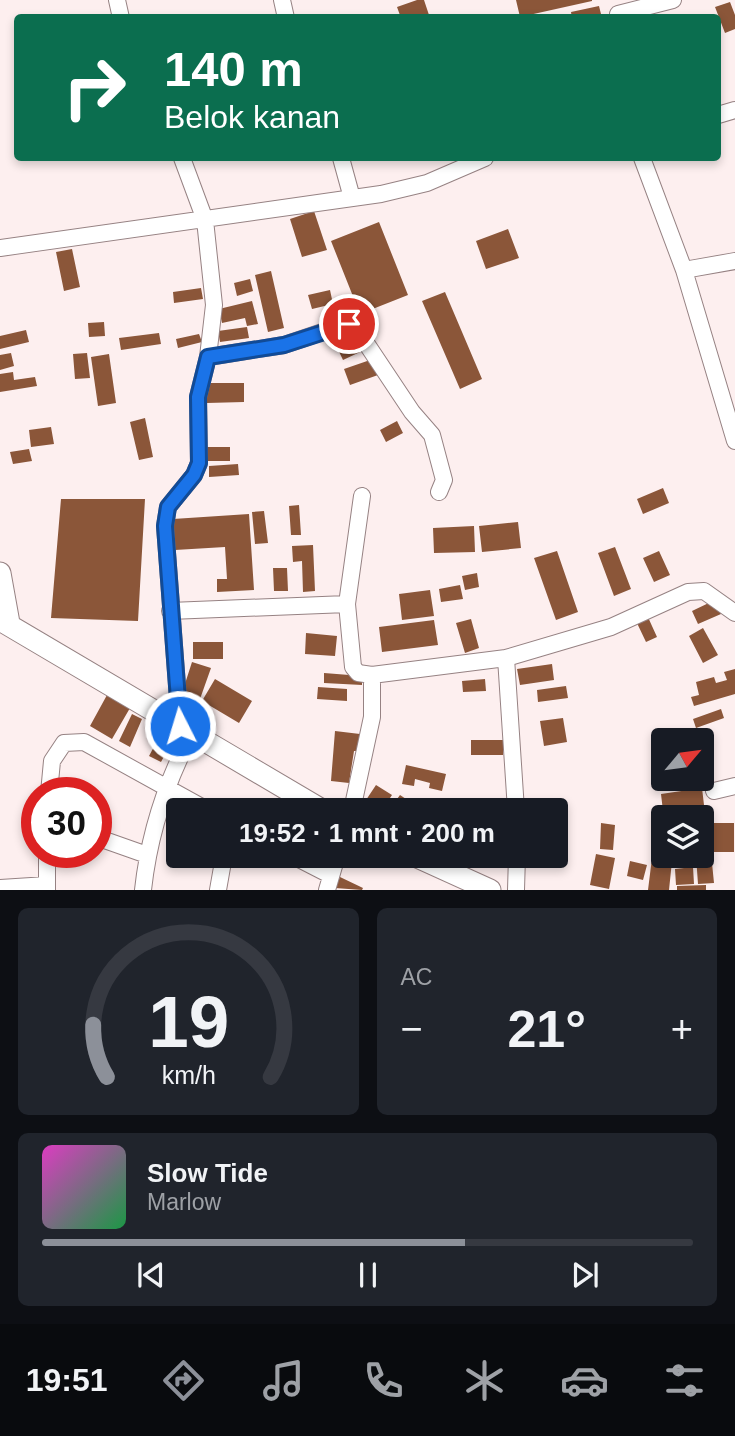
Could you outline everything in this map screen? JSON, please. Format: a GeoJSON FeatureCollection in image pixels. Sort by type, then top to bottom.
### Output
{"type":"FeatureCollection","features":[{"type":"Feature","properties":{"kind":"street"},"geometry":{"type":"LineString","coordinates":[[617,11],[673,0]]}},
{"type":"Feature","properties":{"kind":"street"},"geometry":{"type":"LineString","coordinates":[[144,890],[147,855],[186,729],[170,611],[167,517],[168,507],[194,475],[199,463],[198,397],[208,357],[214,295],[205,220],[182,161]]}},
{"type":"Feature","properties":{"kind":"street"},"geometry":{"type":"LineString","coordinates":[[342,161],[352,198]]}},
{"type":"Feature","properties":{"kind":"street"},"geometry":{"type":"LineString","coordinates":[[0,248],[352,198],[427,183],[478,161]]}},
{"type":"Feature","properties":{"kind":"street"},"geometry":{"type":"LineString","coordinates":[[643,161],[684,270],[735,441]]}},
{"type":"Feature","properties":{"kind":"street"},"geometry":{"type":"LineString","coordinates":[[684,270],[735,261]]}},
{"type":"Feature","properties":{"kind":"street"},"geometry":{"type":"LineString","coordinates":[[208,357],[284,345],[343,325],[354,325],[435,441],[444,480],[439,492]]}},
{"type":"Feature","properties":{"kind":"street"},"geometry":{"type":"LineString","coordinates":[[362,496],[347,604],[353,667],[358,673],[372,675],[506,658],[611,627],[688,592],[704,591],[735,613]]}},
{"type":"Feature","properties":{"kind":"street"},"geometry":{"type":"LineString","coordinates":[[0,573],[4,622],[302,798]]}},
{"type":"Feature","properties":{"kind":"street"},"geometry":{"type":"LineString","coordinates":[[170,611],[347,604]]}},
{"type":"Feature","properties":{"kind":"street"},"geometry":{"type":"LineString","coordinates":[[506,658],[515,798]]}},
{"type":"Feature","properties":{"kind":"street"},"geometry":{"type":"LineString","coordinates":[[355,798],[372,717],[372,675]]}},
{"type":"Feature","properties":{"kind":"street"},"geometry":{"type":"LineString","coordinates":[[50,777],[52,761],[64,743],[72,740],[100,750],[184,798]]}},
{"type":"Feature","properties":{"kind":"street"},"geometry":{"type":"LineString","coordinates":[[714,791],[735,786]]}},
{"type":"Feature","properties":{"kind":"street"},"geometry":{"type":"LineString","coordinates":[[112,843],[147,855]]}},
{"type":"Feature","properties":{"kind":"street"},"geometry":{"type":"LineString","coordinates":[[0,888],[47,888],[47,868]]}},
{"type":"Feature","properties":{"kind":"street"},"geometry":{"type":"LineString","coordinates":[[218,890],[222,868]]}},
{"type":"Feature","properties":{"kind":"street"},"geometry":{"type":"LineString","coordinates":[[309,868],[328,883]]}},
{"type":"Feature","properties":{"kind":"street"},"geometry":{"type":"LineString","coordinates":[[441,868],[490,890]]}},
{"type":"Feature","properties":{"kind":"street"},"geometry":{"type":"LineString","coordinates":[[516,890],[517,868]]}},
{"type":"Feature","properties":{"kind":"building"},"geometry":{"type":"Polygon","coordinates":[[[424,0],[429,14],[400,14],[397,7],[424,0]]]}},
{"type":"Feature","properties":{"kind":"building"},"geometry":{"type":"Polygon","coordinates":[[[516,0],[592,0],[534,14],[519,14],[516,0]]]}},
{"type":"Feature","properties":{"kind":"building"},"geometry":{"type":"Polygon","coordinates":[[[730,2],[735,15],[735,29],[725,33],[721,14],[718,14],[715,7],[730,2]]]}},
{"type":"Feature","properties":{"kind":"building"},"geometry":{"type":"Polygon","coordinates":[[[599,6],[601,14],[571,14],[599,6]]]}},
{"type":"Feature","properties":{"kind":"building"},"geometry":{"type":"Polygon","coordinates":[[[314,211],[327,250],[302,257],[290,219],[314,211]]]}},
{"type":"Feature","properties":{"kind":"building"},"geometry":{"type":"Polygon","coordinates":[[[379,222],[408,295],[360,314],[331,241],[379,222]]]}},
{"type":"Feature","properties":{"kind":"building"},"geometry":{"type":"Polygon","coordinates":[[[508,229],[519,258],[486,269],[476,241],[508,229]]]}},
{"type":"Feature","properties":{"kind":"building"},"geometry":{"type":"Polygon","coordinates":[[[72,249],[80,287],[64,291],[56,252],[72,249]]]}},
{"type":"Feature","properties":{"kind":"building"},"geometry":{"type":"Polygon","coordinates":[[[271,271],[284,328],[268,332],[255,275],[271,271]]]}},
{"type":"Feature","properties":{"kind":"building"},"geometry":{"type":"Polygon","coordinates":[[[250,279],[253,291],[237,296],[234,283],[250,279]]]}},
{"type":"Feature","properties":{"kind":"building"},"geometry":{"type":"Polygon","coordinates":[[[201,288],[203,299],[174,303],[173,292],[201,288]]]}},
{"type":"Feature","properties":{"kind":"building"},"geometry":{"type":"Polygon","coordinates":[[[330,290],[333,304],[312,309],[308,295],[330,290]]]}},
{"type":"Feature","properties":{"kind":"building"},"geometry":{"type":"Polygon","coordinates":[[[445,292],[482,379],[460,389],[422,301],[445,292]]]}},
{"type":"Feature","properties":{"kind":"building"},"geometry":{"type":"Polygon","coordinates":[[[252,301],[258,324],[247,326],[245,318],[222,323],[219,309],[252,301]]]}},
{"type":"Feature","properties":{"kind":"building"},"geometry":{"type":"Polygon","coordinates":[[[104,322],[105,336],[89,337],[88,323],[104,322]]]}},
{"type":"Feature","properties":{"kind":"building"},"geometry":{"type":"Polygon","coordinates":[[[247,327],[249,338],[220,342],[218,331],[247,327]]]}},
{"type":"Feature","properties":{"kind":"building"},"geometry":{"type":"Polygon","coordinates":[[[349,329],[360,352],[343,360],[332,337],[349,329]]]}},
{"type":"Feature","properties":{"kind":"building"},"geometry":{"type":"Polygon","coordinates":[[[26,330],[29,342],[0,349],[0,336],[26,330]]]}},
{"type":"Feature","properties":{"kind":"building"},"geometry":{"type":"Polygon","coordinates":[[[159,333],[161,344],[121,350],[119,338],[159,333]]]}},
{"type":"Feature","properties":{"kind":"building"},"geometry":{"type":"Polygon","coordinates":[[[199,334],[202,342],[178,348],[176,339],[199,334]]]}},
{"type":"Feature","properties":{"kind":"building"},"geometry":{"type":"Polygon","coordinates":[[[11,353],[14,366],[0,370],[0,355],[11,353]]]}},
{"type":"Feature","properties":{"kind":"building"},"geometry":{"type":"Polygon","coordinates":[[[87,353],[90,378],[75,379],[73,354],[87,353]]]}},
{"type":"Feature","properties":{"kind":"building"},"geometry":{"type":"Polygon","coordinates":[[[109,354],[116,403],[98,406],[91,357],[109,354]]]}},
{"type":"Feature","properties":{"kind":"building"},"geometry":{"type":"Polygon","coordinates":[[[373,359],[378,375],[350,385],[344,369],[373,359]]]}},
{"type":"Feature","properties":{"kind":"building"},"geometry":{"type":"Polygon","coordinates":[[[13,372],[14,380],[35,377],[37,386],[0,392],[0,374],[13,372]]]}},
{"type":"Feature","properties":{"kind":"building"},"geometry":{"type":"Polygon","coordinates":[[[206,383],[244,383],[244,402],[207,403],[206,383]]]}},
{"type":"Feature","properties":{"kind":"building"},"geometry":{"type":"Polygon","coordinates":[[[145,418],[153,457],[139,460],[130,422],[145,418]]]}},
{"type":"Feature","properties":{"kind":"building"},"geometry":{"type":"Polygon","coordinates":[[[397,421],[403,433],[386,442],[380,430],[397,421]]]}},
{"type":"Feature","properties":{"kind":"building"},"geometry":{"type":"Polygon","coordinates":[[[51,427],[54,444],[31,447],[29,430],[51,427]]]}},
{"type":"Feature","properties":{"kind":"building"},"geometry":{"type":"Polygon","coordinates":[[[206,447],[230,447],[230,461],[206,461],[206,447]]]}},
{"type":"Feature","properties":{"kind":"building"},"geometry":{"type":"Polygon","coordinates":[[[29,449],[32,461],[13,464],[10,452],[29,449]]]}},
{"type":"Feature","properties":{"kind":"building"},"geometry":{"type":"Polygon","coordinates":[[[238,464],[239,475],[209,477],[209,466],[238,464]]]}},
{"type":"Feature","properties":{"kind":"building"},"geometry":{"type":"Polygon","coordinates":[[[663,488],[669,503],[643,514],[637,499],[663,488]]]}},
{"type":"Feature","properties":{"kind":"building"},"geometry":{"type":"Polygon","coordinates":[[[61,499],[145,499],[138,621],[51,618],[61,499]]]}},
{"type":"Feature","properties":{"kind":"building"},"geometry":{"type":"Polygon","coordinates":[[[299,505],[301,535],[291,535],[289,506],[299,505]]]}},
{"type":"Feature","properties":{"kind":"building"},"geometry":{"type":"Polygon","coordinates":[[[264,511],[268,543],[255,544],[252,512],[264,511]]]}},
{"type":"Feature","properties":{"kind":"building"},"geometry":{"type":"Polygon","coordinates":[[[249,514],[254,590],[217,592],[217,579],[227,579],[225,547],[175,550],[173,519],[249,514]]]}},
{"type":"Feature","properties":{"kind":"building"},"geometry":{"type":"Polygon","coordinates":[[[518,522],[521,548],[482,552],[479,526],[518,522]]]}},
{"type":"Feature","properties":{"kind":"building"},"geometry":{"type":"Polygon","coordinates":[[[474,526],[475,552],[434,553],[433,528],[474,526]]]}},
{"type":"Feature","properties":{"kind":"building"},"geometry":{"type":"Polygon","coordinates":[[[313,545],[315,591],[303,592],[302,561],[293,562],[292,546],[313,545]]]}},
{"type":"Feature","properties":{"kind":"building"},"geometry":{"type":"Polygon","coordinates":[[[615,547],[631,589],[614,596],[598,553],[615,547]]]}},
{"type":"Feature","properties":{"kind":"building"},"geometry":{"type":"Polygon","coordinates":[[[557,551],[578,612],[556,620],[534,558],[557,551]]]}},
{"type":"Feature","properties":{"kind":"building"},"geometry":{"type":"Polygon","coordinates":[[[659,551],[670,575],[654,582],[643,558],[659,551]]]}},
{"type":"Feature","properties":{"kind":"building"},"geometry":{"type":"Polygon","coordinates":[[[273,568],[287,568],[288,591],[274,591],[273,568]]]}},
{"type":"Feature","properties":{"kind":"building"},"geometry":{"type":"Polygon","coordinates":[[[477,573],[479,587],[465,590],[462,576],[477,573]]]}},
{"type":"Feature","properties":{"kind":"building"},"geometry":{"type":"Polygon","coordinates":[[[460,585],[463,599],[441,602],[439,589],[460,585]]]}},
{"type":"Feature","properties":{"kind":"building"},"geometry":{"type":"Polygon","coordinates":[[[430,590],[434,616],[402,620],[399,594],[430,590]]]}},
{"type":"Feature","properties":{"kind":"building"},"geometry":{"type":"Polygon","coordinates":[[[715,600],[721,614],[698,624],[692,611],[715,600]]]}},
{"type":"Feature","properties":{"kind":"building"},"geometry":{"type":"Polygon","coordinates":[[[647,615],[657,637],[646,642],[636,621],[647,615]]]}},
{"type":"Feature","properties":{"kind":"building"},"geometry":{"type":"Polygon","coordinates":[[[471,619],[479,648],[465,653],[456,623],[471,619]]]}},
{"type":"Feature","properties":{"kind":"building"},"geometry":{"type":"Polygon","coordinates":[[[434,620],[438,645],[382,652],[379,627],[434,620]]]}},
{"type":"Feature","properties":{"kind":"building"},"geometry":{"type":"Polygon","coordinates":[[[703,628],[718,655],[703,663],[689,636],[703,628]]]}},
{"type":"Feature","properties":{"kind":"building"},"geometry":{"type":"Polygon","coordinates":[[[306,633],[337,636],[335,656],[305,654],[306,633]]]}},
{"type":"Feature","properties":{"kind":"building"},"geometry":{"type":"Polygon","coordinates":[[[193,642],[223,642],[223,659],[193,659],[193,642]]]}},
{"type":"Feature","properties":{"kind":"building"},"geometry":{"type":"Polygon","coordinates":[[[192,662],[211,668],[200,699],[182,693],[192,662]]]}},
{"type":"Feature","properties":{"kind":"building"},"geometry":{"type":"Polygon","coordinates":[[[552,664],[554,680],[520,685],[517,669],[552,664]]]}},
{"type":"Feature","properties":{"kind":"building"},"geometry":{"type":"Polygon","coordinates":[[[735,669],[735,694],[694,706],[691,697],[699,695],[696,682],[714,677],[716,683],[727,680],[724,672],[735,669]]]}},
{"type":"Feature","properties":{"kind":"building"},"geometry":{"type":"Polygon","coordinates":[[[324,673],[362,676],[362,685],[324,683],[324,673]]]}},
{"type":"Feature","properties":{"kind":"building"},"geometry":{"type":"Polygon","coordinates":[[[215,679],[252,701],[239,723],[202,701],[215,679]]]}},
{"type":"Feature","properties":{"kind":"building"},"geometry":{"type":"Polygon","coordinates":[[[485,679],[486,691],[463,692],[462,681],[485,679]]]}},
{"type":"Feature","properties":{"kind":"building"},"geometry":{"type":"Polygon","coordinates":[[[566,686],[568,698],[538,702],[537,690],[566,686]]]}},
{"type":"Feature","properties":{"kind":"building"},"geometry":{"type":"Polygon","coordinates":[[[318,687],[347,689],[347,701],[317,699],[318,687]]]}},
{"type":"Feature","properties":{"kind":"building"},"geometry":{"type":"Polygon","coordinates":[[[107,695],[130,708],[112,739],[90,726],[107,695]]]}},
{"type":"Feature","properties":{"kind":"building"},"geometry":{"type":"Polygon","coordinates":[[[721,709],[724,718],[696,728],[693,719],[721,709]]]}},
{"type":"Feature","properties":{"kind":"building"},"geometry":{"type":"Polygon","coordinates":[[[132,714],[142,719],[130,747],[119,741],[132,714]]]}},
{"type":"Feature","properties":{"kind":"building"},"geometry":{"type":"Polygon","coordinates":[[[563,718],[567,742],[544,746],[540,721],[563,718]]]}},
{"type":"Feature","properties":{"kind":"building"},"geometry":{"type":"Polygon","coordinates":[[[164,728],[176,734],[161,762],[149,756],[164,728]]]}},
{"type":"Feature","properties":{"kind":"building"},"geometry":{"type":"Polygon","coordinates":[[[335,731],[360,734],[358,751],[354,751],[349,783],[331,781],[335,731]]]}},
{"type":"Feature","properties":{"kind":"building"},"geometry":{"type":"Polygon","coordinates":[[[471,740],[503,740],[503,755],[471,755],[471,740]]]}},
{"type":"Feature","properties":{"kind":"building"},"geometry":{"type":"Polygon","coordinates":[[[406,765],[446,774],[442,791],[429,788],[430,783],[415,779],[414,786],[402,784],[406,765]]]}},
{"type":"Feature","properties":{"kind":"building"},"geometry":{"type":"Polygon","coordinates":[[[376,785],[392,795],[390,798],[367,798],[376,785]]]}},
{"type":"Feature","properties":{"kind":"building"},"geometry":{"type":"Polygon","coordinates":[[[702,791],[704,805],[662,805],[661,794],[702,791]]]}},
{"type":"Feature","properties":{"kind":"building"},"geometry":{"type":"Polygon","coordinates":[[[601,823],[615,825],[613,850],[600,849],[601,823]]]}},
{"type":"Feature","properties":{"kind":"building"},"geometry":{"type":"Polygon","coordinates":[[[714,823],[734,823],[734,852],[714,852],[714,823]]]}},
{"type":"Feature","properties":{"kind":"building"},"geometry":{"type":"Polygon","coordinates":[[[596,854],[615,858],[609,889],[590,885],[596,854]]]}},
{"type":"Feature","properties":{"kind":"building"},"geometry":{"type":"Polygon","coordinates":[[[630,861],[647,865],[643,880],[627,876],[630,861]]]}},
{"type":"Feature","properties":{"kind":"building"},"geometry":{"type":"Polygon","coordinates":[[[651,866],[671,868],[669,890],[648,890],[651,866]]]}},
{"type":"Feature","properties":{"kind":"building"},"geometry":{"type":"Polygon","coordinates":[[[693,868],[694,884],[676,885],[675,869],[693,868]]]}},
{"type":"Feature","properties":{"kind":"building"},"geometry":{"type":"Polygon","coordinates":[[[697,868],[712,868],[714,883],[698,884],[697,868]]]}},
{"type":"Feature","properties":{"kind":"building"},"geometry":{"type":"Polygon","coordinates":[[[340,877],[363,888],[362,890],[335,888],[340,877]]]}},
{"type":"Feature","properties":{"kind":"building"},"geometry":{"type":"Polygon","coordinates":[[[706,885],[706,890],[677,890],[677,886],[706,885]]]}},
{"type":"Feature","properties":{"kind":"route"},"geometry":{"type":"LineString","coordinates":[[180,726],[165,526],[168,507],[194,475],[199,463],[198,397],[208,357],[284,345],[349,324]]}}]}
